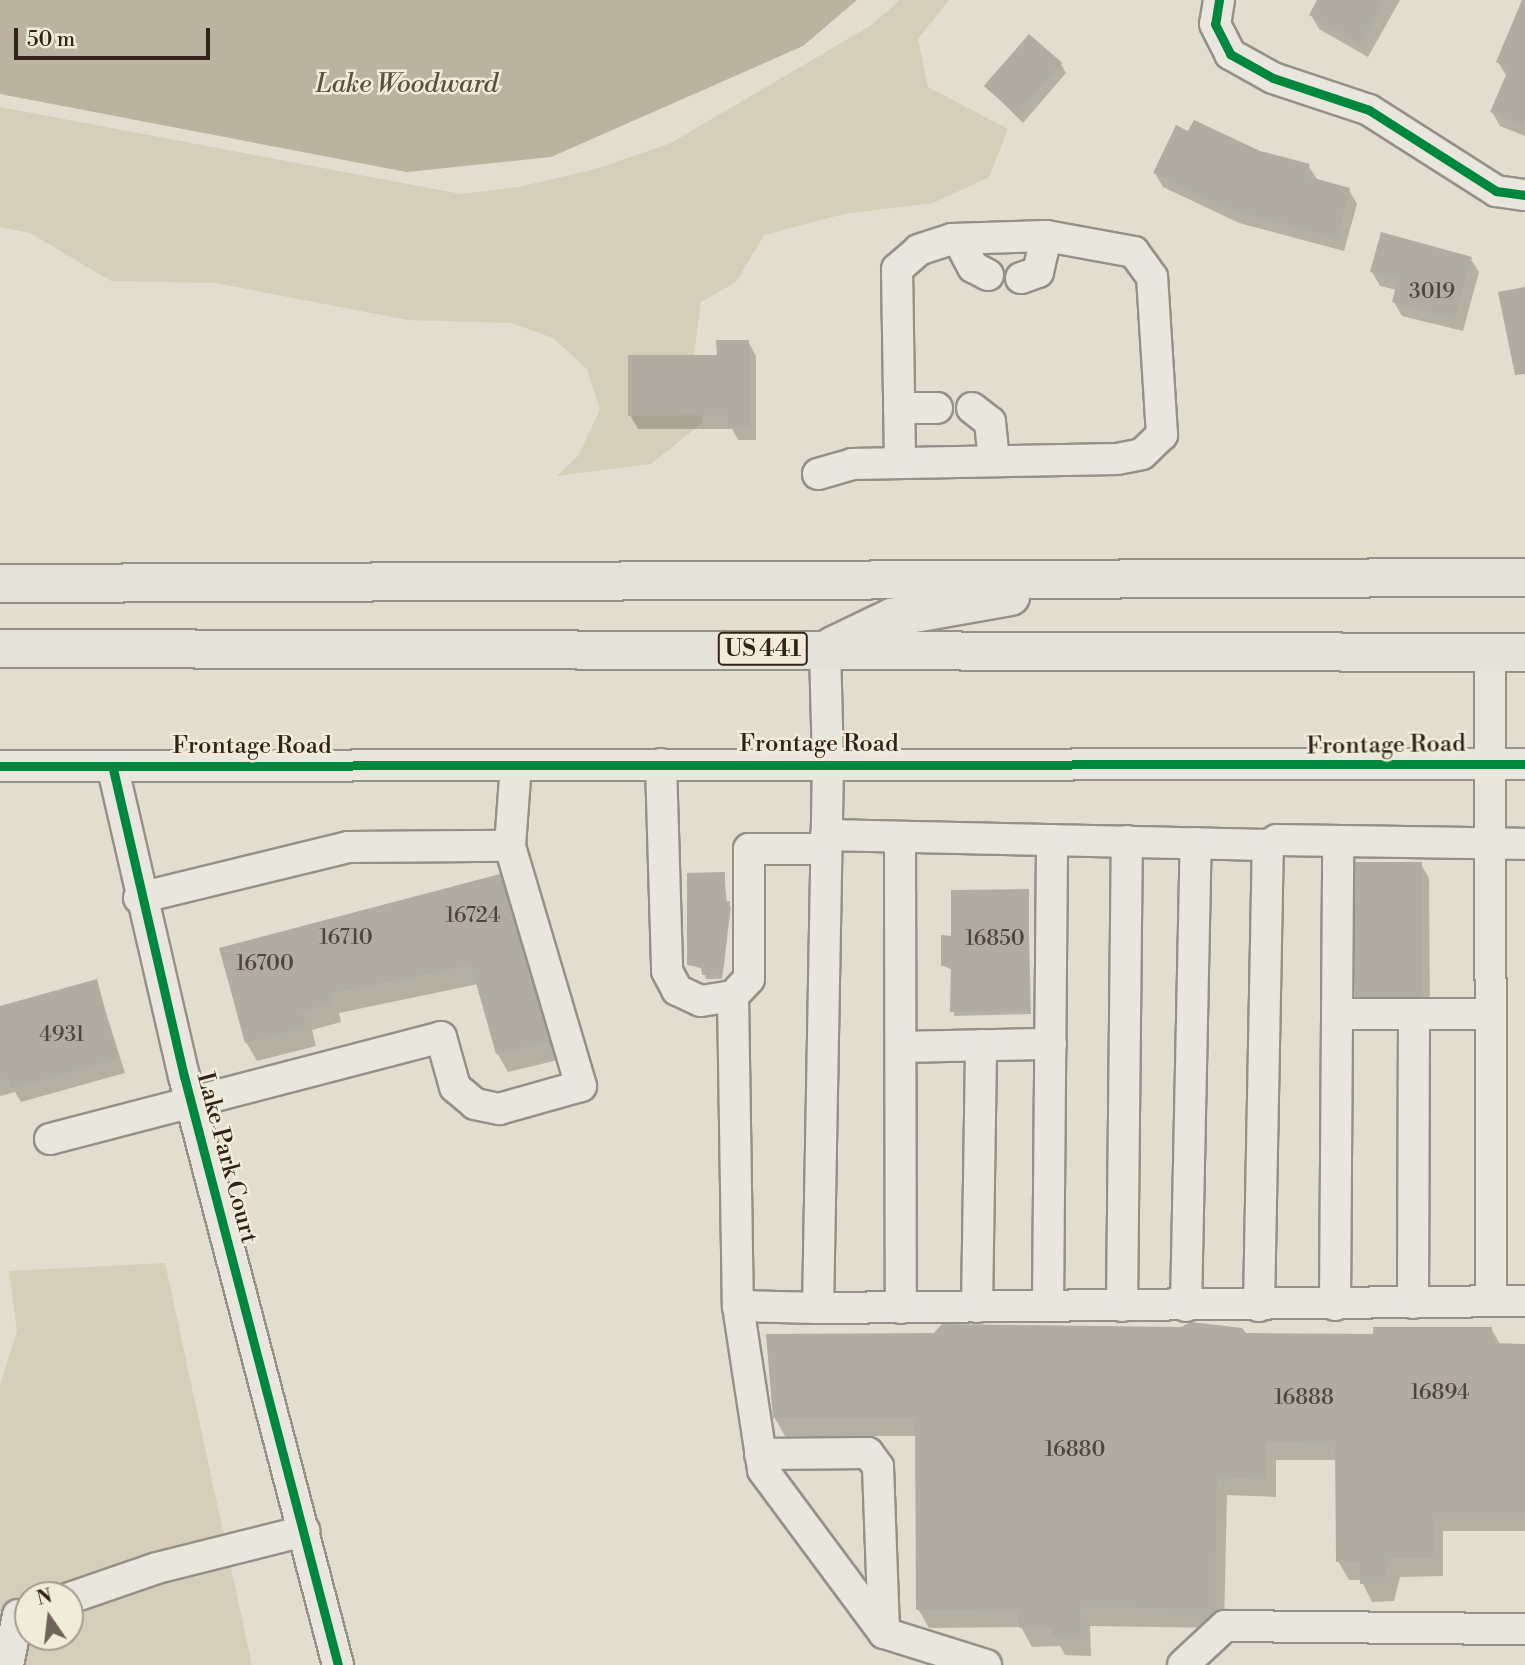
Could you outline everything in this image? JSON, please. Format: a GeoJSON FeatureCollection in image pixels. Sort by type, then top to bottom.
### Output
{"type":"FeatureCollection","features":[{"type":"Feature","properties":{"kind":"main road"},"geometry":{"type":"LineString","coordinates":[[0,583],[1525,578]]}},
{"type":"Feature","properties":{"kind":"main road"},"geometry":{"type":"LineString","coordinates":[[825,649],[891,617],[1111,579]]}},
{"type":"Feature","properties":{"kind":"main road","name":"US 441"},"geometry":{"type":"LineString","coordinates":[[0,648],[1508,652]]}},
{"type":"Feature","properties":{"kind":"street"},"geometry":{"type":"LineString","coordinates":[[1219,0],[1215,24],[1230,54],[1273,78],[1369,110],[1496,191],[1525,195]]}},
{"type":"Feature","properties":{"kind":"street"},"geometry":{"type":"LineString","coordinates":[[1021,278],[1038,272],[1046,236]]}},
{"type":"Feature","properties":{"kind":"street"},"geometry":{"type":"LineString","coordinates":[[818,474],[852,464],[1117,459],[1142,454],[1162,435],[1152,277],[1133,252],[1046,236],[958,239],[919,250],[897,269],[900,462]]}},
{"type":"Feature","properties":{"kind":"street"},"geometry":{"type":"LineString","coordinates":[[958,239],[973,267],[988,275]]}},
{"type":"Feature","properties":{"kind":"street"},"geometry":{"type":"LineString","coordinates":[[899,408],[937,408]]}},
{"type":"Feature","properties":{"kind":"street"},"geometry":{"type":"LineString","coordinates":[[972,408],[990,422],[994,460]]}},
{"type":"Feature","properties":{"kind":"street"},"geometry":{"type":"LineString","coordinates":[[818,1308],[828,764],[825,649]]}},
{"type":"Feature","properties":{"kind":"street"},"geometry":{"type":"LineString","coordinates":[[1491,1301],[1489,764],[1508,652]]}},
{"type":"Feature","properties":{"kind":"street"},"geometry":{"type":"LineString","coordinates":[[661,764],[667,971],[677,990],[701,1001],[733,996],[749,979],[749,849],[900,836],[1268,845],[1277,840],[1525,844]]}},
{"type":"Feature","properties":{"kind":"street","name":"Frontage Road"},"geometry":{"type":"LineString","coordinates":[[113,769],[661,764],[1525,764]]}},
{"type":"Feature","properties":{"kind":"street"},"geometry":{"type":"LineString","coordinates":[[50,1139],[441,1037],[456,1087],[475,1104],[499,1109],[581,1086],[510,846],[516,765]]}},
{"type":"Feature","properties":{"kind":"street"},"geometry":{"type":"LineString","coordinates":[[0,766],[113,769]]}},
{"type":"Feature","properties":{"kind":"street","name":"Lake Park Court"},"geometry":{"type":"LineString","coordinates":[[113,769],[139,898],[338,1665]]}},
{"type":"Feature","properties":{"kind":"street"},"geometry":{"type":"LineString","coordinates":[[900,836],[903,1047],[901,1308]]}},
{"type":"Feature","properties":{"kind":"street"},"geometry":{"type":"LineString","coordinates":[[1048,1306],[1052,840]]}},
{"type":"Feature","properties":{"kind":"street"},"geometry":{"type":"LineString","coordinates":[[1122,1306],[1127,841]]}},
{"type":"Feature","properties":{"kind":"street"},"geometry":{"type":"LineString","coordinates":[[1335,1305],[1338,841]]}},
{"type":"Feature","properties":{"kind":"street"},"geometry":{"type":"LineString","coordinates":[[1186,1306],[1195,843]]}},
{"type":"Feature","properties":{"kind":"street"},"geometry":{"type":"LineString","coordinates":[[1259,1306],[1264,853],[1268,845]]}},
{"type":"Feature","properties":{"kind":"street"},"geometry":{"type":"LineString","coordinates":[[139,898],[348,847],[510,846]]}},
{"type":"Feature","properties":{"kind":"street"},"geometry":{"type":"LineString","coordinates":[[733,996],[738,1306],[763,1470],[884,1633],[986,1665]]}},
{"type":"Feature","properties":{"kind":"street"},"geometry":{"type":"LineString","coordinates":[[1337,1014],[1490,1014]]}},
{"type":"Feature","properties":{"kind":"street"},"geometry":{"type":"LineString","coordinates":[[1413,1303],[1415,1014]]}},
{"type":"Feature","properties":{"kind":"street"},"geometry":{"type":"LineString","coordinates":[[903,1047],[1051,1044]]}},
{"type":"Feature","properties":{"kind":"street"},"geometry":{"type":"LineString","coordinates":[[977,1307],[981,1045]]}},
{"type":"Feature","properties":{"kind":"street"},"geometry":{"type":"LineString","coordinates":[[738,1306],[1259,1306],[1525,1301]]}},
{"type":"Feature","properties":{"kind":"street"},"geometry":{"type":"LineString","coordinates":[[760,1454],[868,1453],[878,1467],[884,1633]]}},
{"type":"Feature","properties":{"kind":"street"},"geometry":{"type":"LineString","coordinates":[[84,1593],[157,1568],[304,1531]]}},
{"type":"Feature","properties":{"kind":"street"},"geometry":{"type":"LineString","coordinates":[[8,1665],[14,1624]]}},
{"type":"Feature","properties":{"kind":"street"},"geometry":{"type":"LineString","coordinates":[[1183,1665],[1225,1626],[1525,1629]]}},
{"type":"Feature","properties":{"kind":"shaded area"},"geometry":{"type":"Polygon","coordinates":[[[900,0],[949,0],[918,39],[928,87],[1008,129],[989,177],[933,203],[844,214],[764,235],[736,282],[701,302],[693,361],[703,422],[651,464],[557,476],[578,456],[600,410],[587,369],[553,338],[511,323],[408,320],[215,283],[111,281],[30,233],[0,227],[0,107],[461,194],[518,187],[596,169],[671,143],[870,26],[900,0]]]}},
{"type":"Feature","properties":{"kind":"shaded area"},"geometry":{"type":"Polygon","coordinates":[[[165,1263],[252,1665],[0,1665],[0,1385],[17,1331],[9,1271],[165,1263]]]}},
{"type":"Feature","properties":{"kind":"water","name":"Lake Woodward"},"geometry":{"type":"Polygon","coordinates":[[[0,0],[857,0],[803,46],[551,157],[407,172],[0,94],[0,0]]]}},
{"type":"Feature","properties":{"kind":"building"},"geometry":{"type":"Polygon","coordinates":[[[1317,0],[1385,0],[1360,44],[1309,15],[1317,0]]]}},
{"type":"Feature","properties":{"kind":"building"},"geometry":{"type":"Polygon","coordinates":[[[1522,0],[1525,0],[1525,126],[1490,112],[1509,68],[1496,62],[1522,0]]]}},
{"type":"Feature","properties":{"kind":"building"},"geometry":{"type":"Polygon","coordinates":[[[1029,34],[1062,63],[1017,115],[984,86],[1029,34]]]}},
{"type":"Feature","properties":{"kind":"building"},"geometry":{"type":"Polygon","coordinates":[[[1194,120],[1260,151],[1310,164],[1306,176],[1350,188],[1337,238],[1229,209],[1153,173],[1176,125],[1188,131],[1194,120]]]}},
{"type":"Feature","properties":{"kind":"building"},"geometry":{"type":"Polygon","coordinates":[[[1381,232],[1472,257],[1455,318],[1392,302],[1398,279],[1370,272],[1381,232]]]}},
{"type":"Feature","properties":{"kind":"building"},"geometry":{"type":"Polygon","coordinates":[[[1525,287],[1525,374],[1515,375],[1498,292],[1525,287]]]}},
{"type":"Feature","properties":{"kind":"building"},"geometry":{"type":"Polygon","coordinates":[[[716,340],[749,340],[749,426],[728,427],[728,415],[628,416],[628,355],[717,355],[716,340]]]}},
{"type":"Feature","properties":{"kind":"building"},"geometry":{"type":"Polygon","coordinates":[[[1355,862],[1422,862],[1422,997],[1355,997],[1355,862]]]}},
{"type":"Feature","properties":{"kind":"building"},"geometry":{"type":"Polygon","coordinates":[[[725,872],[725,902],[730,901],[724,965],[721,975],[702,975],[701,966],[687,965],[687,873],[725,872]]]}},
{"type":"Feature","properties":{"kind":"building"},"geometry":{"type":"Polygon","coordinates":[[[500,874],[549,1041],[496,1054],[471,965],[329,994],[331,1003],[302,1011],[306,1027],[245,1043],[219,948],[500,874]]]}},
{"type":"Feature","properties":{"kind":"building"},"geometry":{"type":"Polygon","coordinates":[[[1029,889],[1029,1011],[950,1012],[951,966],[941,966],[941,935],[951,936],[951,890],[1029,889]]]}},
{"type":"Feature","properties":{"kind":"building"},"geometry":{"type":"Polygon","coordinates":[[[97,979],[118,1059],[11,1088],[8,1078],[0,1080],[0,1006],[97,979]]]}},
{"type":"Feature","properties":{"kind":"building"},"geometry":{"type":"Polygon","coordinates":[[[1191,1322],[1242,1328],[1246,1333],[1373,1334],[1373,1327],[1492,1327],[1493,1343],[1525,1344],[1525,1513],[1433,1513],[1433,1558],[1390,1558],[1384,1583],[1360,1584],[1360,1562],[1336,1562],[1335,1441],[1266,1442],[1266,1479],[1217,1477],[1215,1609],[1080,1607],[1081,1637],[1052,1636],[1053,1628],[1019,1628],[1019,1609],[916,1610],[915,1418],[773,1418],[766,1334],[934,1333],[942,1324],[1181,1327],[1191,1322]]]}},
{"type":"Feature","properties":{"kind":"cycle path"},"geometry":{"type":"LineString","coordinates":[[1219,0],[1215,24],[1230,54],[1273,78],[1369,110],[1496,191],[1525,195]]}},
{"type":"Feature","properties":{"kind":"cycle path"},"geometry":{"type":"LineString","coordinates":[[0,766],[1525,764]]}},
{"type":"Feature","properties":{"kind":"cycle path"},"geometry":{"type":"LineString","coordinates":[[113,769],[184,1076],[338,1665]]}}]}
